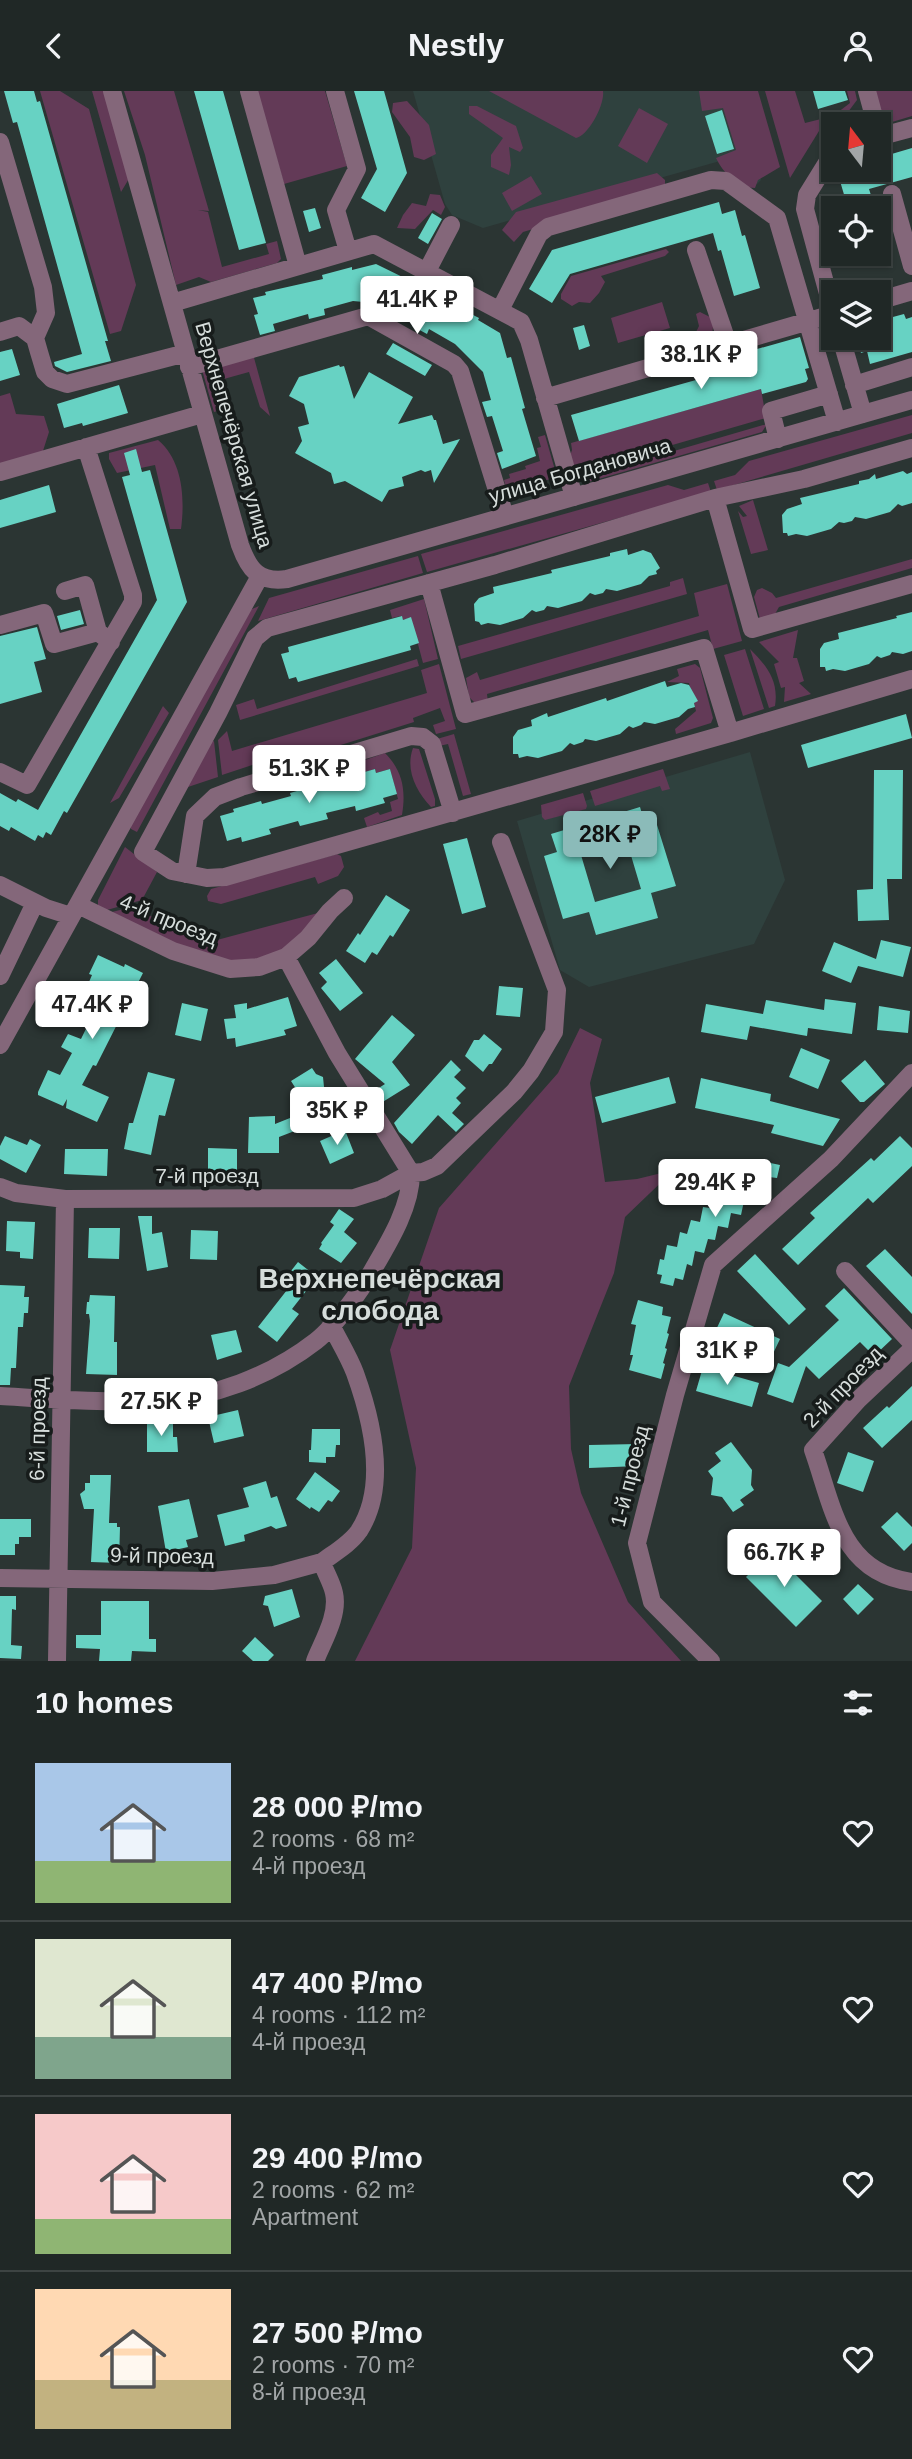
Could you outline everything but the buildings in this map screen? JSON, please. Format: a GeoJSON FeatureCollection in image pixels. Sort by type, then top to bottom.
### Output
{"type":"FeatureCollection","features":[{"type":"Feature","properties":{"kind":"street","name":"Верхнепечёрская улица"},"geometry":{"type":"LineString","coordinates":[[75,911],[260,576],[252,570],[242,553],[112,91]]}},
{"type":"Feature","properties":{"kind":"street"},"geometry":{"type":"LineString","coordinates":[[249,91],[298,265]]}},
{"type":"Feature","properties":{"kind":"street"},"geometry":{"type":"LineString","coordinates":[[335,91],[357,169],[336,210],[348,251]]}},
{"type":"Feature","properties":{"kind":"street"},"geometry":{"type":"LineString","coordinates":[[867,91],[873,112]]}},
{"type":"Feature","properties":{"kind":"street"},"geometry":{"type":"LineString","coordinates":[[891,130],[912,128]]}},
{"type":"Feature","properties":{"kind":"street"},"geometry":{"type":"LineString","coordinates":[[0,142],[7,188],[45,300],[46,313],[37,345]]}},
{"type":"Feature","properties":{"kind":"street"},"geometry":{"type":"LineString","coordinates":[[821,172],[807,195],[805,209],[824,280]]}},
{"type":"Feature","properties":{"kind":"street"},"geometry":{"type":"LineString","coordinates":[[500,310],[539,234],[548,227],[718,179],[726,181],[777,218],[837,422]]}},
{"type":"Feature","properties":{"kind":"street"},"geometry":{"type":"LineString","coordinates":[[892,194],[912,266]]}},
{"type":"Feature","properties":{"kind":"street"},"geometry":{"type":"LineString","coordinates":[[427,271],[451,225]]}},
{"type":"Feature","properties":{"kind":"street"},"geometry":{"type":"LineString","coordinates":[[172,303],[374,244],[500,310],[525,327],[574,497]]}},
{"type":"Feature","properties":{"kind":"street"},"geometry":{"type":"LineString","coordinates":[[696,250],[728,344]]}},
{"type":"Feature","properties":{"kind":"street"},"geometry":{"type":"LineString","coordinates":[[891,297],[912,291]]}},
{"type":"Feature","properties":{"kind":"street"},"geometry":{"type":"LineString","coordinates":[[0,331],[19,326],[37,345],[45,372],[52,379],[67,384],[188,360],[368,316],[454,364],[460,371],[505,516]]}},
{"type":"Feature","properties":{"kind":"street"},"geometry":{"type":"LineString","coordinates":[[545,398],[821,317]]}},
{"type":"Feature","properties":{"kind":"street"},"geometry":{"type":"LineString","coordinates":[[844,350],[863,414]]}},
{"type":"Feature","properties":{"kind":"street"},"geometry":{"type":"LineString","coordinates":[[854,385],[912,367]]}},
{"type":"Feature","properties":{"kind":"street"},"geometry":{"type":"LineString","coordinates":[[778,439],[771,411],[829,394]]}},
{"type":"Feature","properties":{"kind":"street","name":"улица Богдановича"},"geometry":{"type":"LineString","coordinates":[[260,576],[274,580],[287,579],[912,400]]}},
{"type":"Feature","properties":{"kind":"street"},"geometry":{"type":"LineString","coordinates":[[0,472],[202,414]]}},
{"type":"Feature","properties":{"kind":"street"},"geometry":{"type":"LineString","coordinates":[[0,772],[27,785],[105,637],[133,602],[86,447]]}},
{"type":"Feature","properties":{"kind":"street"},"geometry":{"type":"LineString","coordinates":[[143,852],[255,638],[267,628],[495,565],[715,498],[804,479],[912,448]]}},
{"type":"Feature","properties":{"kind":"street"},"geometry":{"type":"LineString","coordinates":[[715,498],[752,629],[912,584]]}},
{"type":"Feature","properties":{"kind":"street"},"geometry":{"type":"LineString","coordinates":[[429,583],[465,714],[704,648],[730,733]]}},
{"type":"Feature","properties":{"kind":"street"},"geometry":{"type":"LineString","coordinates":[[65,591],[85,585],[105,637]]}},
{"type":"Feature","properties":{"kind":"street"},"geometry":{"type":"LineString","coordinates":[[0,625],[44,613],[54,644],[105,637]]}},
{"type":"Feature","properties":{"kind":"street"},"geometry":{"type":"LineString","coordinates":[[121,830],[143,852],[172,871],[206,878],[225,877],[912,679]]}},
{"type":"Feature","properties":{"kind":"street"},"geometry":{"type":"LineString","coordinates":[[186,874],[195,816],[215,797],[411,736],[423,737],[432,744],[453,813]]}},
{"type":"Feature","properties":{"kind":"street"},"geometry":{"type":"LineString","coordinates":[[411,1173],[423,1172],[437,1166],[514,1093],[531,1072],[554,1032],[557,989],[501,842]]}},
{"type":"Feature","properties":{"kind":"street","name":"4-й проезд"},"geometry":{"type":"LineString","coordinates":[[0,885],[35,903],[75,911],[173,951],[230,969],[259,967],[286,957],[308,938],[344,898]]}},
{"type":"Feature","properties":{"kind":"street"},"geometry":{"type":"LineString","coordinates":[[0,976],[35,903]]}},
{"type":"Feature","properties":{"kind":"street"},"geometry":{"type":"LineString","coordinates":[[0,1045],[75,911]]}},
{"type":"Feature","properties":{"kind":"street"},"geometry":{"type":"LineString","coordinates":[[0,1396],[155,1401],[184,1398],[224,1388],[265,1373],[318,1339],[369,1277],[402,1212],[411,1186],[411,1173],[337,1053],[286,957]]}},
{"type":"Feature","properties":{"kind":"street","name":"1-й проезд"},"geometry":{"type":"LineString","coordinates":[[711,1661],[652,1602],[637,1542],[675,1395],[713,1265],[831,1159],[912,1073]]}},
{"type":"Feature","properties":{"kind":"street","name":"7-й проезд"},"geometry":{"type":"LineString","coordinates":[[0,1187],[16,1193],[65,1199],[354,1198],[382,1189],[411,1173]]}},
{"type":"Feature","properties":{"kind":"street","name":"6-й проезд"},"geometry":{"type":"LineString","coordinates":[[57,1661],[65,1199]]}},
{"type":"Feature","properties":{"kind":"street"},"geometry":{"type":"LineString","coordinates":[[845,1271],[912,1346]]}},
{"type":"Feature","properties":{"kind":"street"},"geometry":{"type":"LineString","coordinates":[[318,1657],[329,1628],[334,1603],[334,1593],[321,1562],[357,1534],[363,1523],[371,1499],[375,1459],[369,1420],[355,1372],[331,1325]]}},
{"type":"Feature","properties":{"kind":"street","name":"2-й проезд"},"geometry":{"type":"LineString","coordinates":[[912,1346],[813,1450],[846,1543],[874,1569],[912,1582]]}},
{"type":"Feature","properties":{"kind":"street","name":"9-й проезд"},"geometry":{"type":"LineString","coordinates":[[0,1579],[212,1581],[274,1574],[321,1562]]}},
{"type":"Feature","properties":{"kind":"shaded area"},"geometry":{"type":"Polygon","coordinates":[[[40,91],[60,91],[89,109],[136,285],[121,331],[110,334],[40,91]]]}},
{"type":"Feature","properties":{"kind":"shaded area"},"geometry":{"type":"Polygon","coordinates":[[[92,91],[105,91],[130,177],[121,192],[92,91]]]}},
{"type":"Feature","properties":{"kind":"shaded area"},"geometry":{"type":"Polygon","coordinates":[[[124,91],[174,91],[209,211],[198,210],[208,212],[222,267],[269,254],[266,244],[277,241],[281,259],[277,263],[211,282],[199,277],[176,285],[145,155],[124,91]]]}},
{"type":"Feature","properties":{"kind":"shaded area"},"geometry":{"type":"Polygon","coordinates":[[[257,91],[325,91],[347,166],[284,184],[257,91]]]}},
{"type":"Feature","properties":{"kind":"shaded area"},"geometry":{"type":"Polygon","coordinates":[[[413,91],[733,91],[761,180],[757,184],[745,181],[720,161],[483,228],[452,215],[445,204],[413,91]]]}},
{"type":"Feature","properties":{"kind":"shaded area"},"geometry":{"type":"Polygon","coordinates":[[[489,91],[603,91],[603,97],[591,125],[576,138],[489,91]]]}},
{"type":"Feature","properties":{"kind":"shaded area"},"geometry":{"type":"Polygon","coordinates":[[[699,91],[758,91],[780,167],[758,180],[755,188],[737,182],[719,164],[716,158],[736,150],[723,108],[702,111],[699,91]]]}},
{"type":"Feature","properties":{"kind":"shaded area"},"geometry":{"type":"Polygon","coordinates":[[[765,91],[795,91],[805,123],[821,119],[821,130],[790,178],[765,91]]]}},
{"type":"Feature","properties":{"kind":"shaded area"},"geometry":{"type":"Polygon","coordinates":[[[847,91],[855,91],[857,100],[848,112],[838,112],[850,103],[847,91]]]}},
{"type":"Feature","properties":{"kind":"shaded area"},"geometry":{"type":"Polygon","coordinates":[[[873,91],[912,91],[912,116],[891,122],[891,112],[879,112],[873,91]]]}},
{"type":"Feature","properties":{"kind":"shaded area"},"geometry":{"type":"Polygon","coordinates":[[[407,101],[429,125],[436,154],[424,160],[414,157],[410,137],[392,112],[393,103],[407,101]]]}},
{"type":"Feature","properties":{"kind":"shaded area"},"geometry":{"type":"Polygon","coordinates":[[[469,106],[477,106],[516,126],[523,148],[520,152],[509,147],[509,175],[491,167],[491,155],[503,138],[469,114],[469,106]]]}},
{"type":"Feature","properties":{"kind":"shaded area"},"geometry":{"type":"Polygon","coordinates":[[[639,108],[668,124],[647,163],[618,146],[639,108]]]}},
{"type":"Feature","properties":{"kind":"shaded area"},"geometry":{"type":"Polygon","coordinates":[[[657,173],[665,180],[665,190],[523,232],[514,242],[502,230],[516,212],[657,173]]]}},
{"type":"Feature","properties":{"kind":"shaded area"},"geometry":{"type":"Polygon","coordinates":[[[531,176],[542,194],[512,211],[502,193],[531,176]]]}},
{"type":"Feature","properties":{"kind":"shaded area"},"geometry":{"type":"Polygon","coordinates":[[[430,194],[440,195],[445,207],[441,215],[433,210],[415,229],[397,228],[412,203],[426,206],[430,194]]]}},
{"type":"Feature","properties":{"kind":"shaded area"},"geometry":{"type":"Polygon","coordinates":[[[666,249],[669,252],[665,256],[601,276],[605,282],[590,303],[579,302],[572,306],[561,299],[571,276],[666,249]]]}},
{"type":"Feature","properties":{"kind":"shaded area"},"geometry":{"type":"Polygon","coordinates":[[[662,302],[670,328],[618,343],[611,318],[662,302]]]}},
{"type":"Feature","properties":{"kind":"shaded area"},"geometry":{"type":"Polygon","coordinates":[[[700,312],[712,318],[713,329],[710,337],[697,347],[658,356],[653,343],[655,338],[670,332],[683,339],[694,336],[699,326],[696,314],[700,312]]]}},
{"type":"Feature","properties":{"kind":"shaded area"},"geometry":{"type":"Polygon","coordinates":[[[253,354],[270,416],[260,407],[249,372],[213,382],[221,410],[214,412],[202,370],[253,354]]]}},
{"type":"Feature","properties":{"kind":"shaded area"},"geometry":{"type":"Polygon","coordinates":[[[761,389],[766,418],[579,472],[574,467],[570,456],[571,443],[761,389]]]}},
{"type":"Feature","properties":{"kind":"shaded area"},"geometry":{"type":"Polygon","coordinates":[[[10,393],[16,414],[44,416],[49,432],[42,454],[0,467],[0,396],[10,393]]]}},
{"type":"Feature","properties":{"kind":"shaded area"},"geometry":{"type":"Polygon","coordinates":[[[912,415],[912,433],[717,490],[714,481],[735,475],[749,461],[912,415]]]}},
{"type":"Feature","properties":{"kind":"shaded area"},"geometry":{"type":"Polygon","coordinates":[[[767,424],[762,432],[588,482],[578,479],[767,424]]]}},
{"type":"Feature","properties":{"kind":"shaded area"},"geometry":{"type":"Polygon","coordinates":[[[545,435],[557,477],[507,492],[504,480],[510,478],[509,474],[540,461],[537,448],[541,447],[538,437],[545,435]]]}},
{"type":"Feature","properties":{"kind":"shaded area"},"geometry":{"type":"Polygon","coordinates":[[[158,440],[173,459],[177,469],[183,505],[181,529],[170,529],[155,465],[117,473],[109,459],[109,453],[158,440]]]}},
{"type":"Feature","properties":{"kind":"shaded area"},"geometry":{"type":"Polygon","coordinates":[[[708,483],[711,492],[427,572],[421,554],[668,485],[684,490],[708,483]]]}},
{"type":"Feature","properties":{"kind":"shaded area"},"geometry":{"type":"Polygon","coordinates":[[[753,500],[768,550],[751,554],[738,511],[743,517],[747,516],[739,506],[753,500]]]}},
{"type":"Feature","properties":{"kind":"shaded area"},"geometry":{"type":"Polygon","coordinates":[[[418,556],[423,573],[258,621],[269,598],[418,556]]]}},
{"type":"Feature","properties":{"kind":"shaded area"},"geometry":{"type":"Polygon","coordinates":[[[912,559],[912,568],[779,607],[775,614],[760,619],[754,597],[757,590],[762,588],[776,598],[912,559]]]}},
{"type":"Feature","properties":{"kind":"shaded area"},"geometry":{"type":"Polygon","coordinates":[[[683,578],[687,594],[461,659],[458,646],[670,586],[670,582],[683,578]]]}},
{"type":"Feature","properties":{"kind":"shaded area"},"geometry":{"type":"Polygon","coordinates":[[[727,584],[742,641],[713,649],[708,630],[487,694],[488,703],[477,705],[469,697],[466,678],[477,672],[480,680],[699,616],[694,593],[727,584]]]}},
{"type":"Feature","properties":{"kind":"shaded area"},"geometry":{"type":"Polygon","coordinates":[[[424,599],[438,659],[423,663],[411,618],[392,618],[390,610],[424,599]]]}},
{"type":"Feature","properties":{"kind":"shaded area"},"geometry":{"type":"Polygon","coordinates":[[[259,606],[137,832],[131,829],[131,822],[243,613],[259,606]]]}},
{"type":"Feature","properties":{"kind":"shaded area"},"geometry":{"type":"Polygon","coordinates":[[[798,630],[793,658],[797,658],[804,681],[799,683],[811,694],[784,702],[785,687],[781,688],[774,664],[779,662],[759,642],[798,630]]]}},
{"type":"Feature","properties":{"kind":"shaded area"},"geometry":{"type":"Polygon","coordinates":[[[745,649],[764,709],[743,716],[724,655],[745,649]]]}},
{"type":"Feature","properties":{"kind":"shaded area"},"geometry":{"type":"Polygon","coordinates":[[[750,649],[762,662],[773,681],[775,706],[769,708],[750,649]]]}},
{"type":"Feature","properties":{"kind":"shaded area"},"geometry":{"type":"Polygon","coordinates":[[[417,659],[419,666],[240,720],[236,705],[254,699],[257,709],[417,659]]]}},
{"type":"Feature","properties":{"kind":"shaded area"},"geometry":{"type":"Polygon","coordinates":[[[439,664],[456,729],[436,734],[433,725],[445,721],[440,708],[413,718],[414,722],[293,760],[276,757],[222,775],[218,740],[227,731],[232,751],[427,693],[421,670],[439,664]]]}},
{"type":"Feature","properties":{"kind":"shaded area"},"geometry":{"type":"Polygon","coordinates":[[[695,664],[700,668],[713,718],[711,723],[676,734],[675,729],[696,711],[689,683],[667,682],[679,676],[677,669],[695,664]]]}},
{"type":"Feature","properties":{"kind":"shaded area"},"geometry":{"type":"Polygon","coordinates":[[[163,706],[169,713],[119,798],[110,803],[163,706]]]}},
{"type":"Feature","properties":{"kind":"shaded area"},"geometry":{"type":"Polygon","coordinates":[[[454,734],[471,794],[463,796],[448,744],[439,746],[437,739],[454,734]]]}},
{"type":"Feature","properties":{"kind":"shaded area"},"geometry":{"type":"Polygon","coordinates":[[[214,741],[218,777],[185,788],[208,743],[214,741]]]}},
{"type":"Feature","properties":{"kind":"shaded area"},"geometry":{"type":"Polygon","coordinates":[[[413,748],[419,749],[435,806],[431,807],[413,780],[410,764],[413,748]]]}},
{"type":"Feature","properties":{"kind":"shaded area"},"geometry":{"type":"Polygon","coordinates":[[[750,752],[785,880],[754,944],[589,987],[560,970],[517,821],[750,752]]]}},
{"type":"Feature","properties":{"kind":"shaded area"},"geometry":{"type":"Polygon","coordinates":[[[385,753],[396,767],[402,782],[402,815],[367,827],[364,818],[378,812],[380,815],[392,811],[390,802],[398,799],[390,769],[376,773],[375,769],[365,772],[362,761],[385,753]]]}},
{"type":"Feature","properties":{"kind":"shaded area"},"geometry":{"type":"Polygon","coordinates":[[[663,769],[670,789],[662,791],[660,786],[595,806],[590,791],[663,769]]]}},
{"type":"Feature","properties":{"kind":"shaded area"},"geometry":{"type":"Polygon","coordinates":[[[583,793],[586,809],[545,820],[542,817],[541,805],[583,793]]]}},
{"type":"Feature","properties":{"kind":"shaded area"},"geometry":{"type":"Polygon","coordinates":[[[125,847],[157,872],[142,900],[107,910],[98,909],[98,900],[125,847]]]}},
{"type":"Feature","properties":{"kind":"shaded area"},"geometry":{"type":"Polygon","coordinates":[[[337,854],[341,856],[344,867],[338,876],[318,884],[315,877],[221,904],[208,901],[207,896],[211,889],[337,854]]]}},
{"type":"Feature","properties":{"kind":"shaded area"},"geometry":{"type":"Polygon","coordinates":[[[140,905],[138,910],[190,935],[217,940],[318,913],[289,954],[230,969],[108,913],[140,905]]]}},
{"type":"Feature","properties":{"kind":"shaded area"},"geometry":{"type":"Polygon","coordinates":[[[580,1028],[602,1039],[590,1083],[605,1182],[637,1179],[674,1170],[625,1217],[614,1273],[569,1386],[571,1449],[581,1493],[628,1602],[681,1661],[355,1661],[412,1548],[416,1468],[390,1350],[439,1208],[558,1073],[580,1028]]]}},
{"type":"Feature","properties":{"kind":"district","name":"Верхнепечёрская слобода"},"geometry":{"type":"Point","coordinates":[380,1294]}}]}
